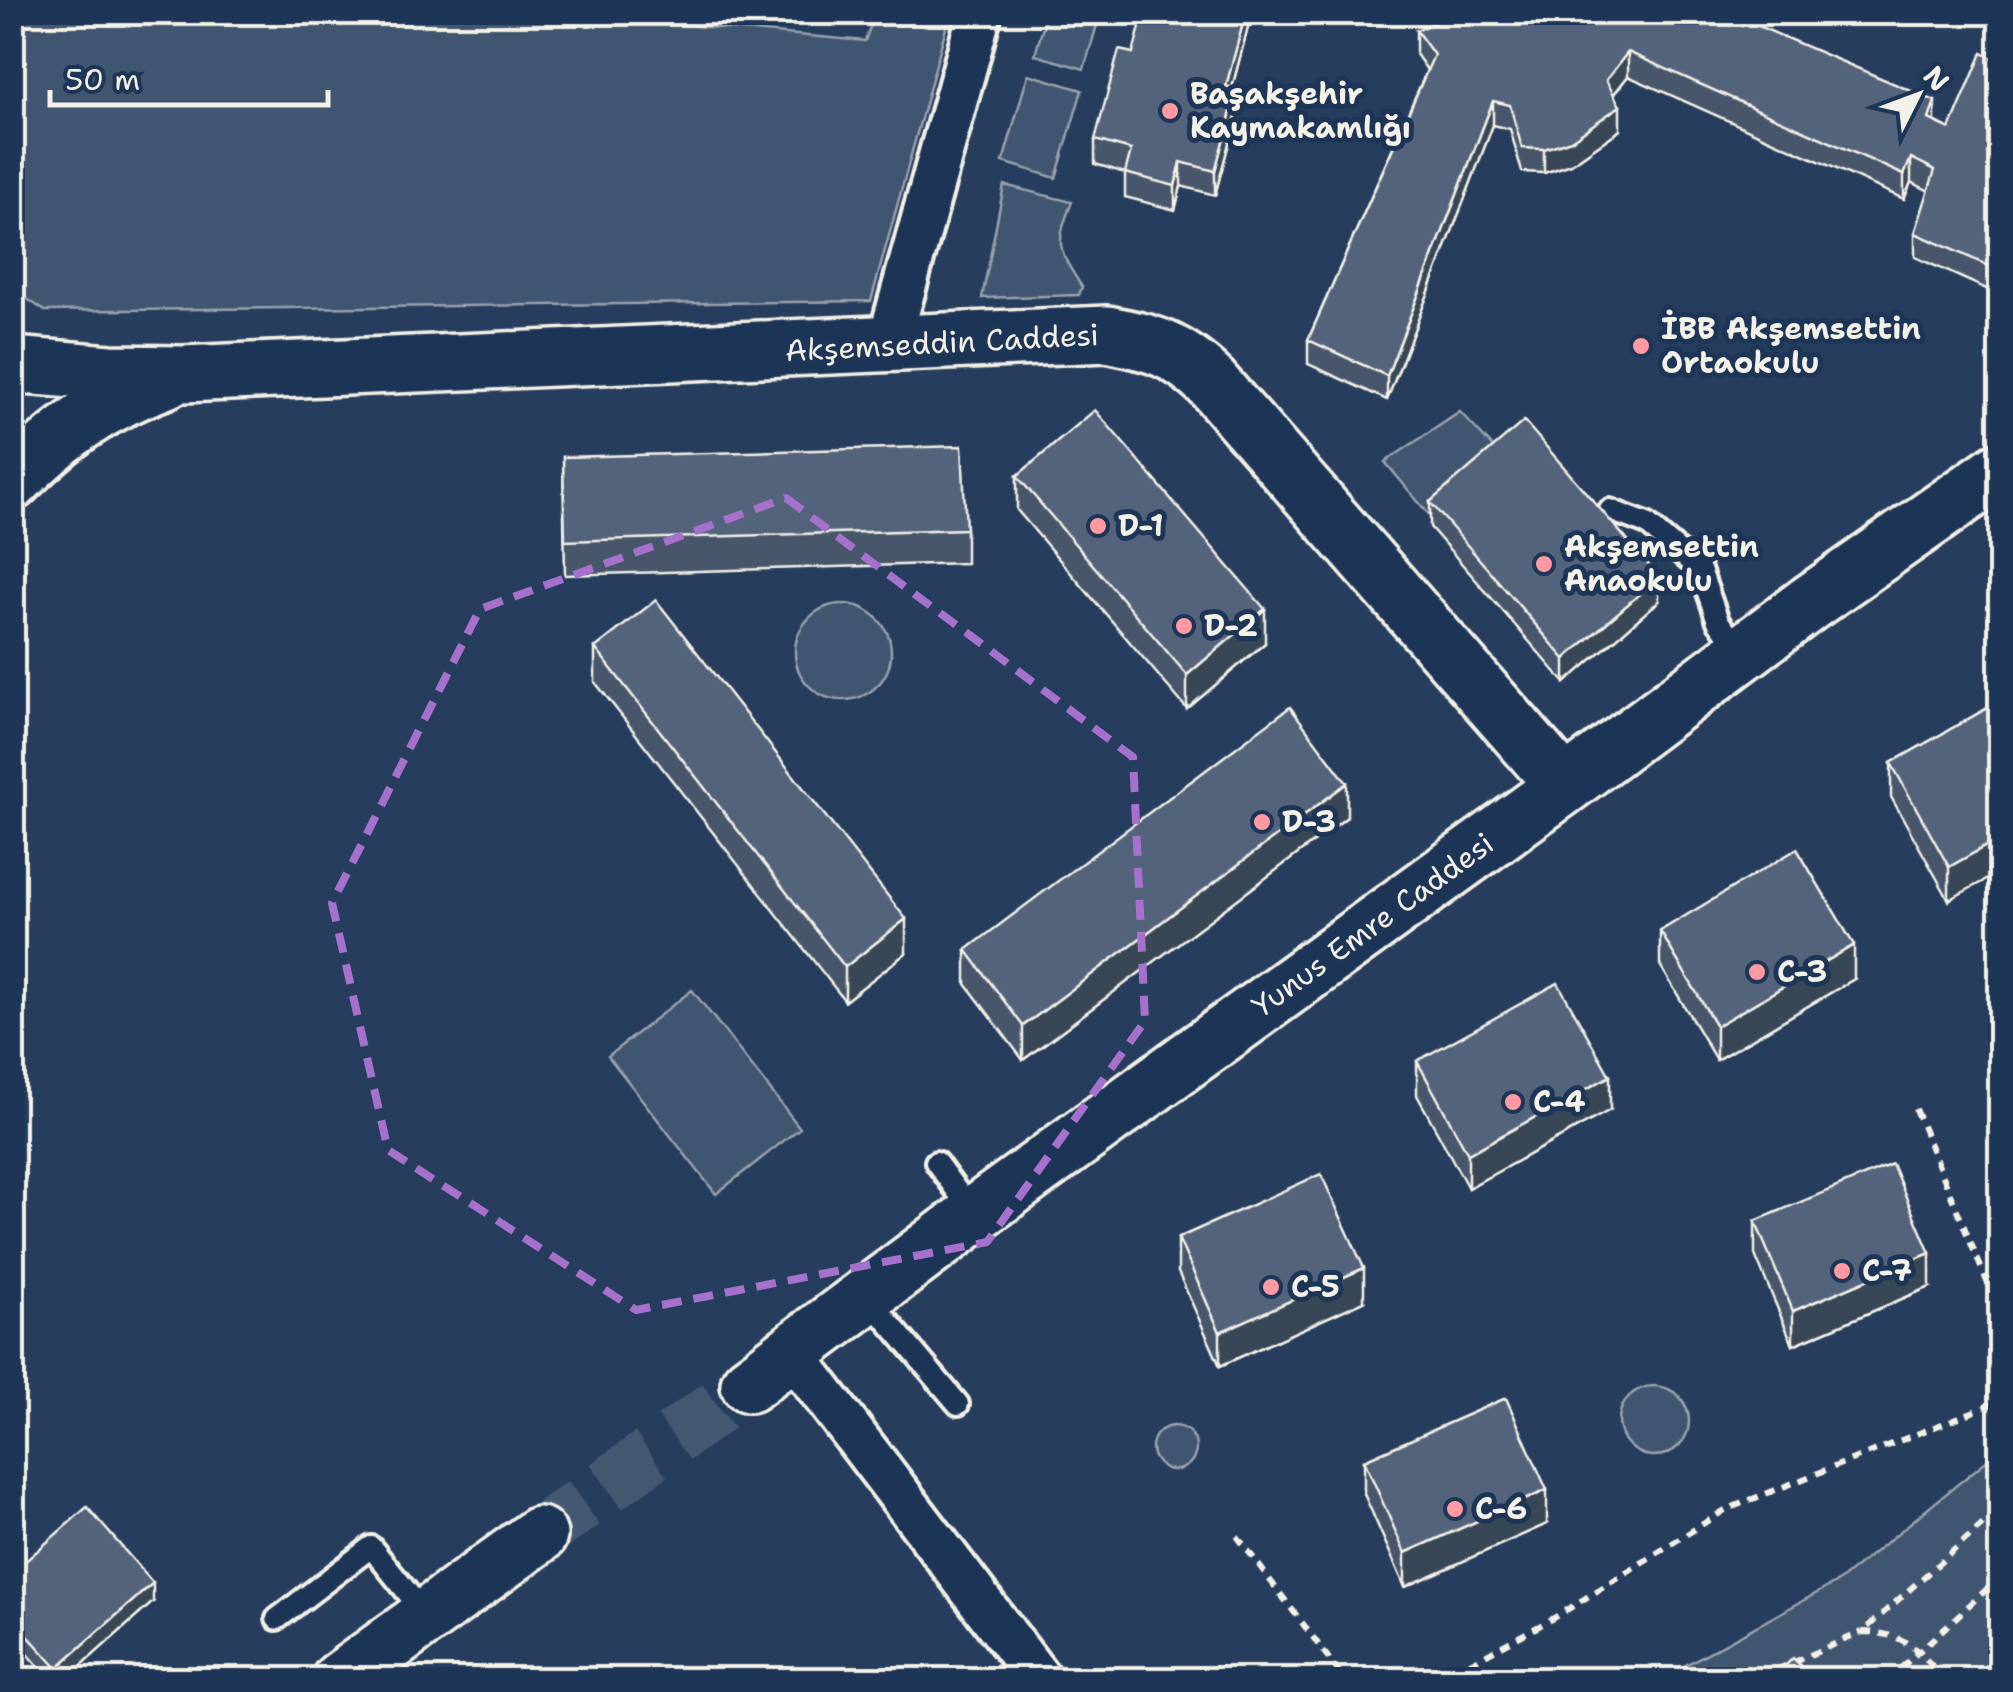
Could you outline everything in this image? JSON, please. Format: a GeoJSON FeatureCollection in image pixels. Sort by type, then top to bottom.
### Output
{"type":"FeatureCollection","features":[{"type":"Feature","properties":{"kind":"street"},"geometry":{"type":"LineString","coordinates":[[888,346],[980,12]]}},
{"type":"Feature","properties":{"kind":"street","name":"Akşemseddin Caddesi"},"geometry":{"type":"LineString","coordinates":[[12,365],[183,374],[1107,334],[1149,342],[1186,358],[1211,382],[1565,786]]}},
{"type":"Feature","properties":{"kind":"street","name":"Akşemseddin Caddesi"},"geometry":{"type":"LineString","coordinates":[[12,482],[77,423],[122,396],[183,374]]}},
{"type":"Feature","properties":{"kind":"street","name":"Yunus Emre Caddesi"},"geometry":{"type":"LineString","coordinates":[[749,1384],[974,1215],[2000,470]]}},
{"type":"Feature","properties":{"kind":"street"},"geometry":{"type":"LineString","coordinates":[[792,1353],[1040,1680]]}},
{"type":"Feature","properties":{"kind":"street"},"geometry":{"type":"LineString","coordinates":[[340,1680],[539,1535]]}},
{"type":"Feature","properties":{"kind":"lane"},"geometry":{"type":"LineString","coordinates":[[1610,510],[1647,524],[1684,552],[1700,570],[1718,621],[1742,654]]}},
{"type":"Feature","properties":{"kind":"lane"},"geometry":{"type":"LineString","coordinates":[[936,1162],[974,1215]]}},
{"type":"Feature","properties":{"kind":"lane"},"geometry":{"type":"LineString","coordinates":[[867,1296],[958,1404]]}},
{"type":"Feature","properties":{"kind":"lane"},"geometry":{"type":"LineString","coordinates":[[277,1618],[372,1547],[427,1616]]}},
{"type":"Feature","properties":{"kind":"path"},"geometry":{"type":"LineString","coordinates":[[1979,12],[2000,20]]}},
{"type":"Feature","properties":{"kind":"path"},"geometry":{"type":"LineString","coordinates":[[1915,1109],[2000,1314]]}},
{"type":"Feature","properties":{"kind":"path"},"geometry":{"type":"LineString","coordinates":[[1438,1680],[1554,1618],[1725,1510],[2000,1400]]}},
{"type":"Feature","properties":{"kind":"path"},"geometry":{"type":"LineString","coordinates":[[1753,1680],[1862,1632],[2000,1509]]}},
{"type":"Feature","properties":{"kind":"path"},"geometry":{"type":"LineString","coordinates":[[1237,1536],[1344,1680]]}},
{"type":"Feature","properties":{"kind":"path"},"geometry":{"type":"LineString","coordinates":[[1888,1680],[2000,1577]]}},
{"type":"Feature","properties":{"kind":"path"},"geometry":{"type":"LineString","coordinates":[[1862,1632],[1891,1632],[1918,1651],[1945,1680]]}},
{"type":"Feature","properties":{"kind":"path"},"geometry":{"type":"LineString","coordinates":[[1974,1680],[2000,1654]]}},
{"type":"Feature","properties":{"kind":"path"},"geometry":{"type":"LineString","coordinates":[[1762,1680],[1776,1670]]}},
{"type":"Feature","properties":{"kind":"highlighted area"},"geometry":{"type":"Polygon","coordinates":[[[786,498],[1133,757],[1145,1021],[987,1242],[636,1310],[388,1150],[332,903],[480,609],[786,498]]]}},
{"type":"Feature","properties":{"kind":"shaded area"},"geometry":{"type":"Polygon","coordinates":[[[13,13],[546,13],[865,41],[875,13],[950,13],[871,301],[45,311],[13,289],[13,13]]]}},
{"type":"Feature","properties":{"kind":"shaded area"},"geometry":{"type":"Polygon","coordinates":[[[1047,13],[1104,13],[1100,15],[1084,69],[1035,55],[1047,13]]]}},
{"type":"Feature","properties":{"kind":"shaded area"},"geometry":{"type":"Polygon","coordinates":[[[1028,74],[1082,90],[1056,178],[1003,162],[1028,74]]]}},
{"type":"Feature","properties":{"kind":"shaded area"},"geometry":{"type":"Polygon","coordinates":[[[1004,185],[1072,202],[1061,246],[1082,287],[1079,295],[982,298],[1004,185]]]}},
{"type":"Feature","properties":{"kind":"shaded area"},"geometry":{"type":"Polygon","coordinates":[[[1460,412],[1501,456],[1431,517],[1385,462],[1460,412]]]}},
{"type":"Feature","properties":{"kind":"shaded area"},"geometry":{"type":"Polygon","coordinates":[[[843,604],[861,608],[877,618],[887,634],[891,652],[887,670],[877,686],[861,696],[843,700],[825,696],[809,686],[799,670],[795,652],[799,634],[809,618],[825,608],[843,604]]]}},
{"type":"Feature","properties":{"kind":"shaded area"},"geometry":{"type":"Polygon","coordinates":[[[692,990],[800,1128],[716,1194],[608,1056],[692,990]]]}},
{"type":"Feature","properties":{"kind":"shaded area"},"geometry":{"type":"Polygon","coordinates":[[[1654,1386],[1679,1396],[1689,1421],[1679,1446],[1654,1456],[1629,1446],[1619,1421],[1629,1396],[1654,1386]]]}},
{"type":"Feature","properties":{"kind":"shaded area"},"geometry":{"type":"Polygon","coordinates":[[[1174,1426],[1190,1432],[1196,1448],[1190,1464],[1174,1470],[1158,1464],[1152,1448],[1158,1432],[1174,1426]]]}},
{"type":"Feature","properties":{"kind":"shaded area"},"geometry":{"type":"Polygon","coordinates":[[[2000,1440],[2000,1679],[1658,1680],[1839,1581],[1985,1462],[2000,1440]]]}},
{"type":"Feature","properties":{"kind":"building","name":"Başakşehir Kaymakamlığı"},"geometry":{"type":"Polygon","coordinates":[[[1144,12],[1246,12],[1226,86],[1237,89],[1215,171],[1181,162],[1175,186],[1125,173],[1131,150],[1095,140],[1119,50],[1133,53],[1144,12]]]}},
{"type":"Feature","properties":{"kind":"building"},"geometry":{"type":"Polygon","coordinates":[[[1461,12],[1725,12],[1935,101],[1929,119],[1950,129],[1982,53],[2000,62],[2000,271],[1915,233],[1935,170],[1911,158],[1904,175],[1628,52],[1606,80],[1620,106],[1571,140],[1544,149],[1522,148],[1510,105],[1493,101],[1387,376],[1308,340],[1434,55],[1416,30],[1461,12]]]}},
{"type":"Feature","properties":{"kind":"building"},"geometry":{"type":"Polygon","coordinates":[[[1095,410],[1265,609],[1187,675],[1017,476],[1095,410]]]}},
{"type":"Feature","properties":{"kind":"building","name":"Akşemsettin Anaokulu"},"geometry":{"type":"Polygon","coordinates":[[[1524,421],[1659,577],[1565,659],[1430,502],[1524,421]]]}},
{"type":"Feature","properties":{"kind":"building"},"geometry":{"type":"Polygon","coordinates":[[[962,446],[966,529],[565,541],[563,457],[962,446]]]}},
{"type":"Feature","properties":{"kind":"building"},"geometry":{"type":"Polygon","coordinates":[[[656,600],[906,919],[845,967],[595,648],[656,600]]]}},
{"type":"Feature","properties":{"kind":"building"},"geometry":{"type":"Polygon","coordinates":[[[2000,701],[2000,838],[1949,867],[1891,763],[2000,701]]]}},
{"type":"Feature","properties":{"kind":"building"},"geometry":{"type":"Polygon","coordinates":[[[1290,707],[1347,783],[1023,1026],[966,950],[1290,707]]]}},
{"type":"Feature","properties":{"kind":"building","name":"C-3"},"geometry":{"type":"Polygon","coordinates":[[[1797,849],[1854,945],[1716,1026],[1660,931],[1797,849]]]}},
{"type":"Feature","properties":{"kind":"building","name":"C-4"},"geometry":{"type":"Polygon","coordinates":[[[1558,983],[1610,1076],[1468,1154],[1417,1061],[1558,983]]]}},
{"type":"Feature","properties":{"kind":"building","name":"C-7"},"geometry":{"type":"Polygon","coordinates":[[[1892,1164],[1930,1253],[1793,1311],[1755,1221],[1892,1164]]]}},
{"type":"Feature","properties":{"kind":"building","name":"C-5"},"geometry":{"type":"Polygon","coordinates":[[[1321,1174],[1364,1268],[1220,1332],[1178,1238],[1321,1174]]]}},
{"type":"Feature","properties":{"kind":"building","name":"C-6"},"geometry":{"type":"Polygon","coordinates":[[[1506,1398],[1547,1490],[1405,1553],[1364,1460],[1506,1398]]]}},
{"type":"Feature","properties":{"kind":"building"},"geometry":{"type":"Polygon","coordinates":[[[87,1507],[153,1583],[57,1668],[12,1618],[12,1573],[87,1507]]]}},
{"type":"Feature","properties":{"kind":"building"},"geometry":{"type":"Polygon","coordinates":[[[1793,1658],[1814,1680],[1771,1680],[1793,1658]]]}},
{"type":"Feature","properties":{"kind":"tunnel"},"geometry":{"type":"LineString","coordinates":[[539,1535],[749,1384]]}},
{"type":"Feature","properties":{"kind":"place","name":"Başakşehir Kaymakamlığı"},"geometry":{"type":"Point","coordinates":[1170,111]}},
{"type":"Feature","properties":{"kind":"place","name":"İBB Akşemsettin Ortaokulu"},"geometry":{"type":"Point","coordinates":[1641,346]}},
{"type":"Feature","properties":{"kind":"place","name":"D-1"},"geometry":{"type":"Point","coordinates":[1098,526]}},
{"type":"Feature","properties":{"kind":"place","name":"Akşemsettin Anaokulu"},"geometry":{"type":"Point","coordinates":[1544,564]}},
{"type":"Feature","properties":{"kind":"place","name":"D-2"},"geometry":{"type":"Point","coordinates":[1184,626]}},
{"type":"Feature","properties":{"kind":"place","name":"D-3"},"geometry":{"type":"Point","coordinates":[1262,822]}},
{"type":"Feature","properties":{"kind":"place","name":"C-3"},"geometry":{"type":"Point","coordinates":[1757,972]}},
{"type":"Feature","properties":{"kind":"place","name":"C-4"},"geometry":{"type":"Point","coordinates":[1513,1102]}},
{"type":"Feature","properties":{"kind":"place","name":"C-7"},"geometry":{"type":"Point","coordinates":[1842,1271]}},
{"type":"Feature","properties":{"kind":"place","name":"C-5"},"geometry":{"type":"Point","coordinates":[1271,1287]}},
{"type":"Feature","properties":{"kind":"place","name":"C-6"},"geometry":{"type":"Point","coordinates":[1455,1509]}}]}
